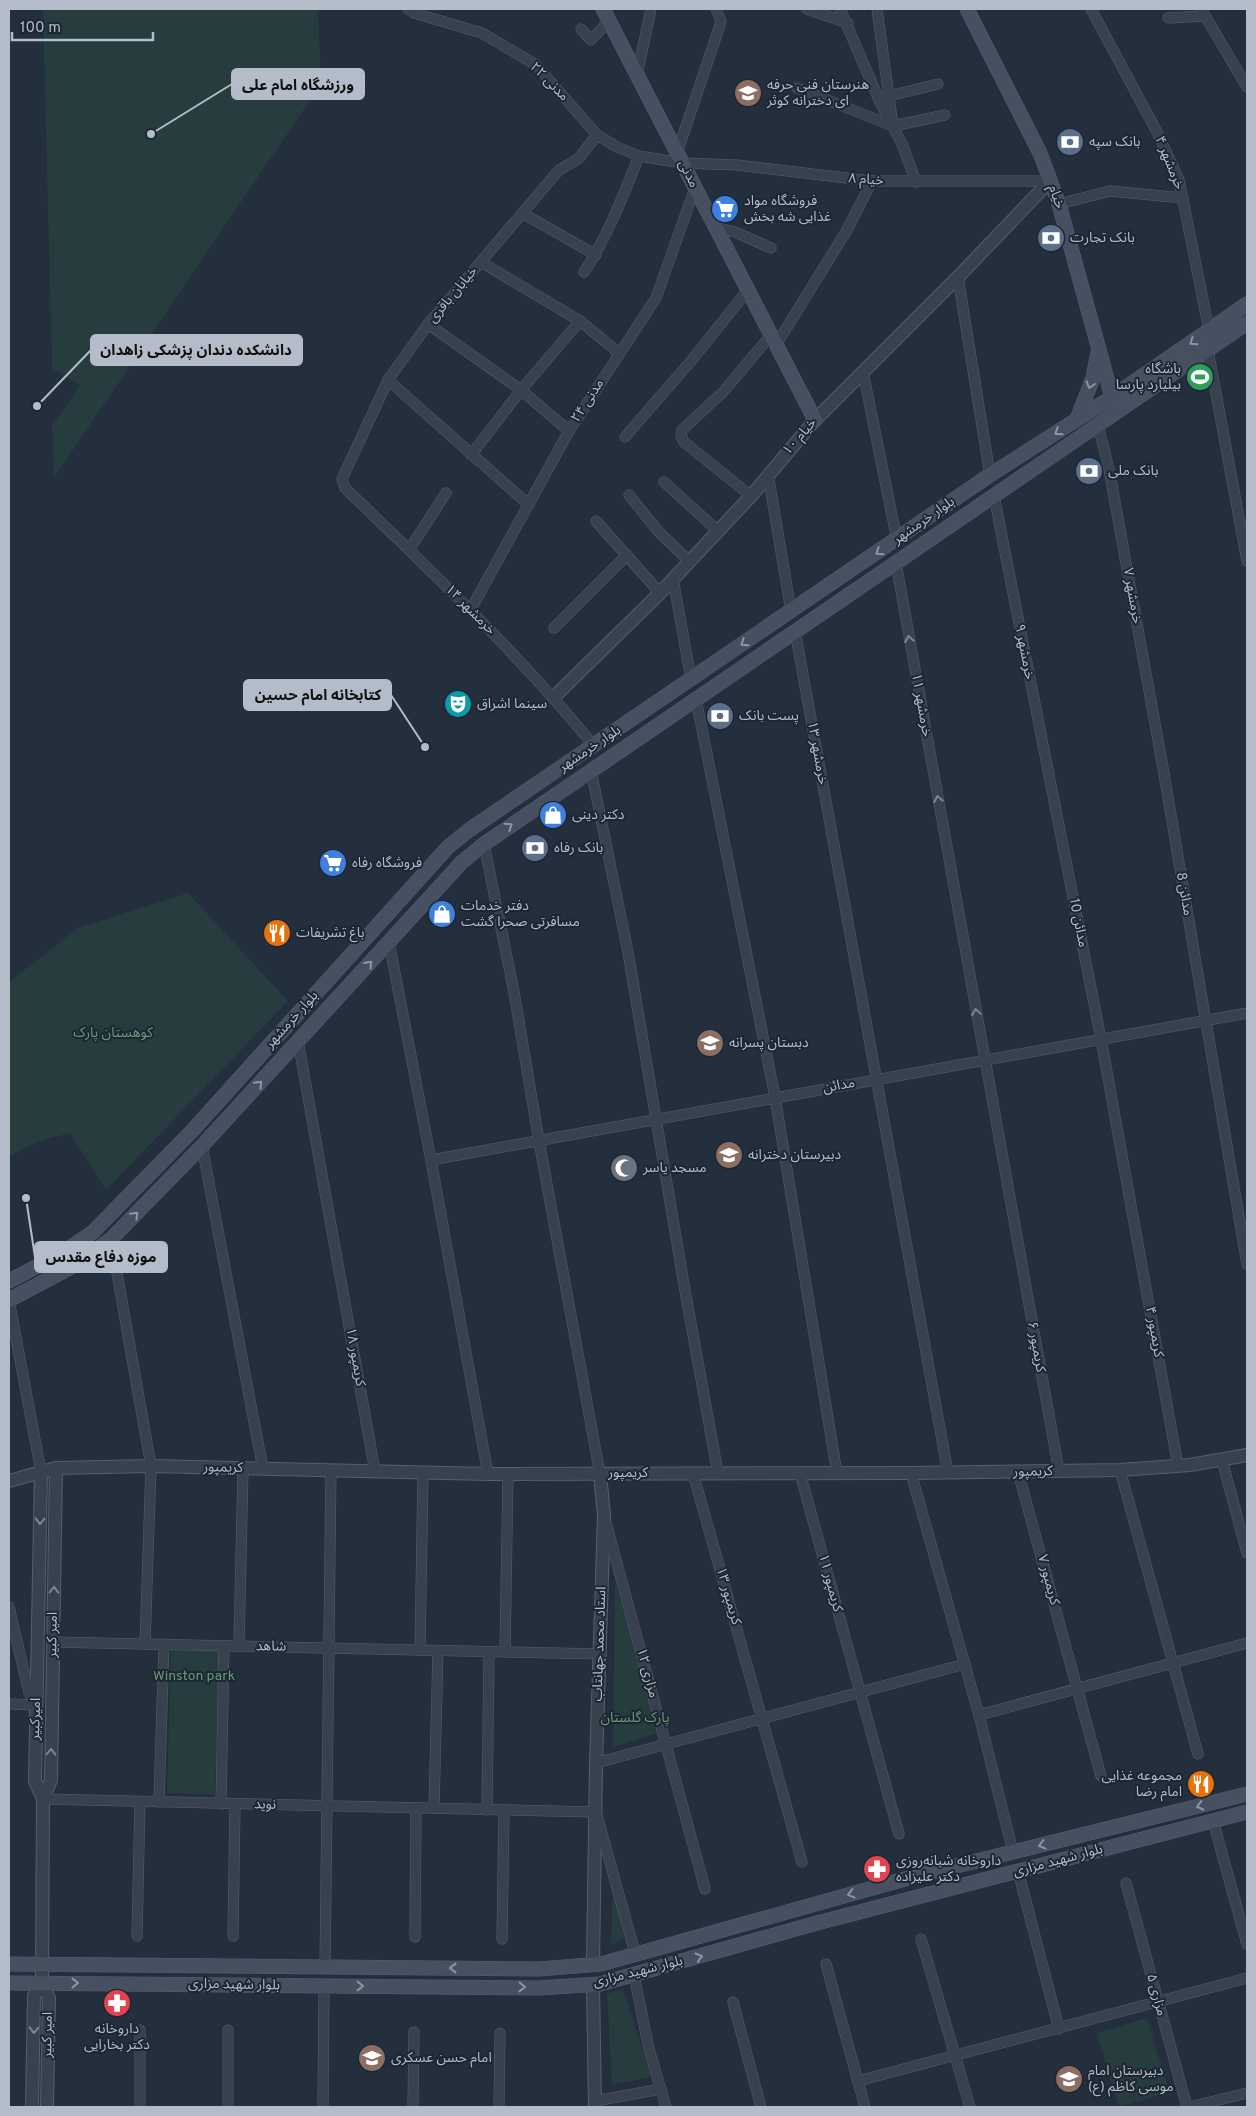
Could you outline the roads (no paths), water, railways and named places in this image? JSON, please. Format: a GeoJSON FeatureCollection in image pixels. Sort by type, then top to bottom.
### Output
{"type":"FeatureCollection","features":[{"type":"Feature","properties":{"kind":"main road","name":"خیام"},"geometry":{"type":"LineString","coordinates":[[967,9],[1040,153],[1060,204],[1112,397]]}},
{"type":"Feature","properties":{"kind":"main road","name":"مدنی"},"geometry":{"type":"LineString","coordinates":[[606,15],[815,420]]}},
{"type":"Feature","properties":{"kind":"main road","name":"بلوار خرمشهر"},"geometry":{"type":"LineString","coordinates":[[9,1281],[57,1256],[92,1233],[192,1131],[448,847],[489,815],[594,746],[990,475],[1112,397],[1247,304]]}},
{"type":"Feature","properties":{"kind":"main road","name":"بلوار خرمشهر"},"geometry":{"type":"LineString","coordinates":[[9,1300],[75,1265],[111,1239],[246,1099],[462,862],[484,844],[1247,323]]}},
{"type":"Feature","properties":{"kind":"main road"},"geometry":{"type":"LineString","coordinates":[[1077,419],[1093,378],[1099,349]]}},
{"type":"Feature","properties":{"kind":"main road"},"geometry":{"type":"LineString","coordinates":[[847,573],[854,591]]}},
{"type":"Feature","properties":{"kind":"main road"},"geometry":{"type":"LineString","coordinates":[[233,1086],[246,1099]]}},
{"type":"Feature","properties":{"kind":"main road","name":"بلوار شهید مزاری"},"geometry":{"type":"LineString","coordinates":[[9,1964],[539,1969],[593,1965],[894,1882],[1247,1794]]}},
{"type":"Feature","properties":{"kind":"main road","name":"بلوار شهید مزاری"},"geometry":{"type":"LineString","coordinates":[[9,1983],[539,1988],[593,1984],[634,1975],[817,1923],[1247,1812]]}},
{"type":"Feature","properties":{"kind":"main road"},"geometry":{"type":"LineString","coordinates":[[1013,1852],[1018,1871]]}},
{"type":"Feature","properties":{"kind":"main road"},"geometry":{"type":"LineString","coordinates":[[429,1968],[429,1987]]}},
{"type":"Feature","properties":{"kind":"street","name":"مدنی ۲۲"},"geometry":{"type":"LineString","coordinates":[[408,9],[414,13],[482,33],[536,65],[597,134],[617,147],[639,156],[680,158]]}},
{"type":"Feature","properties":{"kind":"street"},"geometry":{"type":"LineString","coordinates":[[637,75],[651,9]]}},
{"type":"Feature","properties":{"kind":"street"},"geometry":{"type":"LineString","coordinates":[[680,158],[720,28],[721,21],[716,9]]}},
{"type":"Feature","properties":{"kind":"street"},"geometry":{"type":"LineString","coordinates":[[807,9],[848,23]]}},
{"type":"Feature","properties":{"kind":"street"},"geometry":{"type":"LineString","coordinates":[[840,9],[884,98],[893,126],[916,182]]}},
{"type":"Feature","properties":{"kind":"street"},"geometry":{"type":"LineString","coordinates":[[877,9],[884,98]]}},
{"type":"Feature","properties":{"kind":"street","name":"خرمشهر ۴"},"geometry":{"type":"LineString","coordinates":[[1091,9],[1171,160],[1183,198],[1209,330]]}},
{"type":"Feature","properties":{"kind":"street"},"geometry":{"type":"LineString","coordinates":[[1168,18],[1204,13],[1247,87]]}},
{"type":"Feature","properties":{"kind":"street"},"geometry":{"type":"LineString","coordinates":[[581,29],[591,40],[606,15]]}},
{"type":"Feature","properties":{"kind":"street"},"geometry":{"type":"LineString","coordinates":[[884,98],[938,84]]}},
{"type":"Feature","properties":{"kind":"street"},"geometry":{"type":"LineString","coordinates":[[797,88],[893,126],[945,116]]}},
{"type":"Feature","properties":{"kind":"street","name":"خیابان باقری"},"geometry":{"type":"LineString","coordinates":[[342,479],[388,380],[428,324],[559,170],[578,159],[597,134]]}},
{"type":"Feature","properties":{"kind":"street"},"geometry":{"type":"LineString","coordinates":[[584,272],[596,255],[619,208],[639,156]]}},
{"type":"Feature","properties":{"kind":"street","name":"خیام ۸"},"geometry":{"type":"LineString","coordinates":[[680,158],[872,182],[1050,181]]}},
{"type":"Feature","properties":{"kind":"street","name":"خیام ۱۰"},"geometry":{"type":"LineString","coordinates":[[554,697],[690,562],[751,496],[815,420],[958,277],[1050,181]]}},
{"type":"Feature","properties":{"kind":"street"},"geometry":{"type":"LineString","coordinates":[[751,496],[684,442],[681,436],[682,430],[723,392],[773,340],[847,230],[872,182]]}},
{"type":"Feature","properties":{"kind":"street","name":"مدنی ۲۴"},"geometry":{"type":"LineString","coordinates":[[471,610],[569,430],[656,298],[695,188]]}},
{"type":"Feature","properties":{"kind":"street"},"geometry":{"type":"LineString","coordinates":[[1060,204],[1110,191],[1183,198]]}},
{"type":"Feature","properties":{"kind":"street"},"geometry":{"type":"LineString","coordinates":[[522,213],[596,255]]}},
{"type":"Feature","properties":{"kind":"street"},"geometry":{"type":"LineString","coordinates":[[715,227],[735,232],[771,248]]}},
{"type":"Feature","properties":{"kind":"street"},"geometry":{"type":"LineString","coordinates":[[481,262],[580,321],[619,353]]}},
{"type":"Feature","properties":{"kind":"street"},"geometry":{"type":"LineString","coordinates":[[958,277],[990,475]]}},
{"type":"Feature","properties":{"kind":"street"},"geometry":{"type":"LineString","coordinates":[[624,437],[691,361],[748,290]]}},
{"type":"Feature","properties":{"kind":"street"},"geometry":{"type":"LineString","coordinates":[[471,455],[521,390],[580,321]]}},
{"type":"Feature","properties":{"kind":"street"},"geometry":{"type":"LineString","coordinates":[[428,324],[521,390],[569,430]]}},
{"type":"Feature","properties":{"kind":"street"},"geometry":{"type":"LineString","coordinates":[[1208,350],[1247,562]]}},
{"type":"Feature","properties":{"kind":"street"},"geometry":{"type":"LineString","coordinates":[[863,372],[897,540]]}},
{"type":"Feature","properties":{"kind":"street"},"geometry":{"type":"LineString","coordinates":[[388,380],[529,505]]}},
{"type":"Feature","properties":{"kind":"street","name":"خرمشهر ۷"},"geometry":{"type":"LineString","coordinates":[[1098,425],[1108,469],[1163,768]]}},
{"type":"Feature","properties":{"kind":"street"},"geometry":{"type":"LineString","coordinates":[[768,474],[792,611]]}},
{"type":"Feature","properties":{"kind":"street","name":"خرمشهر ۱۴"},"geometry":{"type":"LineString","coordinates":[[342,479],[345,488],[471,610],[554,697],[594,746]]}},
{"type":"Feature","properties":{"kind":"street"},"geometry":{"type":"LineString","coordinates":[[664,482],[718,531]]}},
{"type":"Feature","properties":{"kind":"street"},"geometry":{"type":"LineString","coordinates":[[409,550],[446,493]]}},
{"type":"Feature","properties":{"kind":"street"},"geometry":{"type":"LineString","coordinates":[[629,495],[658,531],[690,562]]}},
{"type":"Feature","properties":{"kind":"street","name":"خرمشهر ۹"},"geometry":{"type":"LineString","coordinates":[[994,496],[1054,808]]}},
{"type":"Feature","properties":{"kind":"street"},"geometry":{"type":"LineString","coordinates":[[596,521],[660,593]]}},
{"type":"Feature","properties":{"kind":"street"},"geometry":{"type":"LineString","coordinates":[[554,628],[627,555]]}},
{"type":"Feature","properties":{"kind":"street","name":"خرمشهر ۱۱"},"geometry":{"type":"LineString","coordinates":[[896,563],[985,1060]]}},
{"type":"Feature","properties":{"kind":"street"},"geometry":{"type":"LineString","coordinates":[[672,579],[691,679]]}},
{"type":"Feature","properties":{"kind":"street","name":"خرمشهر ۱۳"},"geometry":{"type":"LineString","coordinates":[[795,631],[948,1473]]}},
{"type":"Feature","properties":{"kind":"street"},"geometry":{"type":"LineString","coordinates":[[696,699],[775,1097],[837,1473]]}},
{"type":"Feature","properties":{"kind":"street","name":"مدائن 8"},"geometry":{"type":"LineString","coordinates":[[1163,768],[1247,1264]]}},
{"type":"Feature","properties":{"kind":"street"},"geometry":{"type":"LineString","coordinates":[[591,770],[628,952],[684,1285],[718,1473]]}},
{"type":"Feature","properties":{"kind":"street","name":"مدائن 10"},"geometry":{"type":"LineString","coordinates":[[1054,808],[1101,1039],[1130,1198]]}},
{"type":"Feature","properties":{"kind":"street"},"geometry":{"type":"LineString","coordinates":[[484,844],[514,992],[539,1141],[600,1474]]}},
{"type":"Feature","properties":{"kind":"street"},"geometry":{"type":"LineString","coordinates":[[389,942],[488,1474]]}},
{"type":"Feature","properties":{"kind":"street","name":"مدائن"},"geometry":{"type":"LineString","coordinates":[[431,1160],[1247,1013]]}},
{"type":"Feature","properties":{"kind":"street","name":"کریمپور ۱۸"},"geometry":{"type":"LineString","coordinates":[[298,1041],[375,1471]]}},
{"type":"Feature","properties":{"kind":"street","name":"کریمپور ۶"},"geometry":{"type":"LineString","coordinates":[[985,1060],[1058,1471]]}},
{"type":"Feature","properties":{"kind":"street"},"geometry":{"type":"LineString","coordinates":[[202,1146],[263,1469]]}},
{"type":"Feature","properties":{"kind":"street","name":"کریمپور ۴"},"geometry":{"type":"LineString","coordinates":[[1130,1198],[1178,1466]]}},
{"type":"Feature","properties":{"kind":"street"},"geometry":{"type":"LineString","coordinates":[[111,1239],[152,1466],[145,1644]]}},
{"type":"Feature","properties":{"kind":"street"},"geometry":{"type":"LineString","coordinates":[[9,1300],[41,1472]]}},
{"type":"Feature","properties":{"kind":"street","name":"کریمپور"},"geometry":{"type":"LineString","coordinates":[[9,1481],[56,1468],[152,1466],[488,1474],[948,1473],[1120,1470],[1178,1466],[1247,1455]]}},
{"type":"Feature","properties":{"kind":"street"},"geometry":{"type":"LineString","coordinates":[[1222,1460],[1247,1553]]}},
{"type":"Feature","properties":{"kind":"street","name":"امیر کبیر"},"geometry":{"type":"LineString","coordinates":[[43,1799],[51,1780],[56,1468]]}},
{"type":"Feature","properties":{"kind":"street"},"geometry":{"type":"LineString","coordinates":[[240,1646],[243,1468]]}},
{"type":"Feature","properties":{"kind":"street"},"geometry":{"type":"LineString","coordinates":[[325,1967],[331,1470]]}},
{"type":"Feature","properties":{"kind":"street"},"geometry":{"type":"LineString","coordinates":[[1120,1470],[1198,1754]]}},
{"type":"Feature","properties":{"kind":"street","name":"امیرکبیر"},"geometry":{"type":"LineString","coordinates":[[41,1472],[35,1781],[43,1799],[42,1964]]}},
{"type":"Feature","properties":{"kind":"street"},"geometry":{"type":"LineString","coordinates":[[420,1650],[423,1472]]}},
{"type":"Feature","properties":{"kind":"street","name":"کریمپور ۷"},"geometry":{"type":"LineString","coordinates":[[1018,1472],[1101,1776]]}},
{"type":"Feature","properties":{"kind":"street","name":"کریمپور ۱۳"},"geometry":{"type":"LineString","coordinates":[[693,1473],[802,1862]]}},
{"type":"Feature","properties":{"kind":"street","name":"کریمپور ۱۱"},"geometry":{"type":"LineString","coordinates":[[800,1473],[899,1834]]}},
{"type":"Feature","properties":{"kind":"street"},"geometry":{"type":"LineString","coordinates":[[911,1473],[965,1664],[1013,1852]]}},
{"type":"Feature","properties":{"kind":"street"},"geometry":{"type":"LineString","coordinates":[[505,1652],[508,1474]]}},
{"type":"Feature","properties":{"kind":"street","name":"استاد محمد جهانتاب"},"geometry":{"type":"LineString","coordinates":[[593,1965],[596,1763],[604,1515],[600,1474]]}},
{"type":"Feature","properties":{"kind":"street","name":"مزاری ۱۲"},"geometry":{"type":"LineString","coordinates":[[604,1515],[705,1889]]}},
{"type":"Feature","properties":{"kind":"street"},"geometry":{"type":"LineString","coordinates":[[9,1607],[29,1693],[37,1705]]}},
{"type":"Feature","properties":{"kind":"street","name":"شاهد"},"geometry":{"type":"LineString","coordinates":[[53,1642],[601,1654]]}},
{"type":"Feature","properties":{"kind":"street"},"geometry":{"type":"LineString","coordinates":[[159,1802],[164,1644]]}},
{"type":"Feature","properties":{"kind":"street"},"geometry":{"type":"LineString","coordinates":[[978,1715],[1247,1644]]}},
{"type":"Feature","properties":{"kind":"street"},"geometry":{"type":"LineString","coordinates":[[221,1804],[224,1646]]}},
{"type":"Feature","properties":{"kind":"street"},"geometry":{"type":"LineString","coordinates":[[434,1808],[438,1650]]}},
{"type":"Feature","properties":{"kind":"street"},"geometry":{"type":"LineString","coordinates":[[487,1810],[489,1652]]}},
{"type":"Feature","properties":{"kind":"street"},"geometry":{"type":"LineString","coordinates":[[596,1763],[965,1664]]}},
{"type":"Feature","properties":{"kind":"street"},"geometry":{"type":"LineString","coordinates":[[9,1704],[37,1705]]}},
{"type":"Feature","properties":{"kind":"street","name":"نوید"},"geometry":{"type":"LineString","coordinates":[[43,1799],[596,1812]]}},
{"type":"Feature","properties":{"kind":"street"},"geometry":{"type":"LineString","coordinates":[[137,1936],[140,1802]]}},
{"type":"Feature","properties":{"kind":"street"},"geometry":{"type":"LineString","coordinates":[[233,1936],[235,1804]]}},
{"type":"Feature","properties":{"kind":"street"},"geometry":{"type":"LineString","coordinates":[[415,1937],[416,1808]]}},
{"type":"Feature","properties":{"kind":"street"},"geometry":{"type":"LineString","coordinates":[[502,1939],[504,1810]]}},
{"type":"Feature","properties":{"kind":"street"},"geometry":{"type":"LineString","coordinates":[[596,1812],[636,1954]]}},
{"type":"Feature","properties":{"kind":"street"},"geometry":{"type":"LineString","coordinates":[[1213,1821],[1247,1944]]}},
{"type":"Feature","properties":{"kind":"street"},"geometry":{"type":"LineString","coordinates":[[1018,1871],[1059,2029]]}},
{"type":"Feature","properties":{"kind":"street","name":"مزاری ۵"},"geometry":{"type":"LineString","coordinates":[[1126,1883],[1188,2107]]}},
{"type":"Feature","properties":{"kind":"street"},"geometry":{"type":"LineString","coordinates":[[922,1938],[970,2107]]}},
{"type":"Feature","properties":{"kind":"street","name":"امیر کبیر"},"geometry":{"type":"LineString","coordinates":[[42,1964],[42,1983],[49,1998],[47,2107]]}},
{"type":"Feature","properties":{"kind":"street"},"geometry":{"type":"LineString","coordinates":[[826,1964],[865,2107]]}},
{"type":"Feature","properties":{"kind":"street"},"geometry":{"type":"LineString","coordinates":[[634,1975],[649,2049],[666,2107]]}},
{"type":"Feature","properties":{"kind":"street"},"geometry":{"type":"LineString","coordinates":[[858,2082],[1247,1978]]}},
{"type":"Feature","properties":{"kind":"street"},"geometry":{"type":"LineString","coordinates":[[32,2107],[34,1996],[42,1983]]}},
{"type":"Feature","properties":{"kind":"street"},"geometry":{"type":"LineString","coordinates":[[593,1984],[595,2104],[660,2089]]}},
{"type":"Feature","properties":{"kind":"street"},"geometry":{"type":"LineString","coordinates":[[323,2107],[324,1986]]}},
{"type":"Feature","properties":{"kind":"street"},"geometry":{"type":"LineString","coordinates":[[733,2002],[761,2107]]}},
{"type":"Feature","properties":{"kind":"street"},"geometry":{"type":"LineString","coordinates":[[140,2030],[140,2107]]}},
{"type":"Feature","properties":{"kind":"street"},"geometry":{"type":"LineString","coordinates":[[228,2030],[228,2107]]}},
{"type":"Feature","properties":{"kind":"street"},"geometry":{"type":"LineString","coordinates":[[413,2107],[414,2032]]}},
{"type":"Feature","properties":{"kind":"street"},"geometry":{"type":"LineString","coordinates":[[499,2107],[500,2033]]}},
{"type":"Feature","properties":{"kind":"street"},"geometry":{"type":"LineString","coordinates":[[1188,2107],[1247,2093]]}},
{"type":"Feature","properties":{"kind":"place","name":"هنرستان فنی حرفه ای دخترانه کوثر"},"geometry":{"type":"Point","coordinates":[748,93]}},
{"type":"Feature","properties":{"kind":"place","name":"ورزشگاه امام علی"},"geometry":{"type":"Point","coordinates":[151,134]}},
{"type":"Feature","properties":{"kind":"place","name":"بانک سپه"},"geometry":{"type":"Point","coordinates":[1070,142]}},
{"type":"Feature","properties":{"kind":"place","name":"فروشگاه مواد غذایی شه بخش"},"geometry":{"type":"Point","coordinates":[725,209]}},
{"type":"Feature","properties":{"kind":"place","name":"بانک تجارت"},"geometry":{"type":"Point","coordinates":[1051,238]}},
{"type":"Feature","properties":{"kind":"place","name":"باشگاه بیلیارد پارسا"},"geometry":{"type":"Point","coordinates":[1200,377]}},
{"type":"Feature","properties":{"kind":"place","name":"دانشکده دندان پزشکی زاهدان"},"geometry":{"type":"Point","coordinates":[37,406]}},
{"type":"Feature","properties":{"kind":"place","name":"بانک ملی"},"geometry":{"type":"Point","coordinates":[1089,471]}},
{"type":"Feature","properties":{"kind":"place","name":"سینما اشراق"},"geometry":{"type":"Point","coordinates":[458,704]}},
{"type":"Feature","properties":{"kind":"place","name":"پست بانک"},"geometry":{"type":"Point","coordinates":[720,716]}},
{"type":"Feature","properties":{"kind":"place","name":"کتابخانه امام حسین"},"geometry":{"type":"Point","coordinates":[425,747]}},
{"type":"Feature","properties":{"kind":"place","name":"دکتر دینی"},"geometry":{"type":"Point","coordinates":[553,815]}},
{"type":"Feature","properties":{"kind":"place","name":"بانک رفاه"},"geometry":{"type":"Point","coordinates":[535,848]}},
{"type":"Feature","properties":{"kind":"place","name":"فروشگاه رفاه"},"geometry":{"type":"Point","coordinates":[333,863]}},
{"type":"Feature","properties":{"kind":"place","name":"دفتر خدمات مسافرتی صحرا گشت"},"geometry":{"type":"Point","coordinates":[442,914]}},
{"type":"Feature","properties":{"kind":"place","name":"باغ تشریفات"},"geometry":{"type":"Point","coordinates":[277,933]}},
{"type":"Feature","properties":{"kind":"place","name":"دبستان پسرانه"},"geometry":{"type":"Point","coordinates":[710,1043]}},
{"type":"Feature","properties":{"kind":"place","name":"دبیرستان دخترانه"},"geometry":{"type":"Point","coordinates":[729,1155]}},
{"type":"Feature","properties":{"kind":"place","name":"مسجد یاسر"},"geometry":{"type":"Point","coordinates":[624,1168]}},
{"type":"Feature","properties":{"kind":"place","name":"موزه دفاع مقدس"},"geometry":{"type":"Point","coordinates":[26,1198]}},
{"type":"Feature","properties":{"kind":"place","name":"مجموعه غذایی امام رضا"},"geometry":{"type":"Point","coordinates":[1201,1784]}},
{"type":"Feature","properties":{"kind":"place","name":"داروخانه شبانه‌روزی دکتر علیزاده"},"geometry":{"type":"Point","coordinates":[877,1869]}},
{"type":"Feature","properties":{"kind":"place","name":"داروخانه دکتر بخارایی"},"geometry":{"type":"Point","coordinates":[117,2003]}},
{"type":"Feature","properties":{"kind":"place","name":"امام حسن عسکری"},"geometry":{"type":"Point","coordinates":[372,2058]}},
{"type":"Feature","properties":{"kind":"place","name":"دبیرستان امام موسی کاظم (ع)"},"geometry":{"type":"Point","coordinates":[1069,2079]}},
{"type":"Feature","properties":{"kind":"park label","name":"کوهستان پارک"},"geometry":{"type":"Point","coordinates":[113,1033]}},
{"type":"Feature","properties":{"kind":"park label","name":"Winston park"},"geometry":{"type":"Point","coordinates":[194,1676]}},
{"type":"Feature","properties":{"kind":"park label","name":"پارک گلستان"},"geometry":{"type":"Point","coordinates":[635,1718]}}]}
